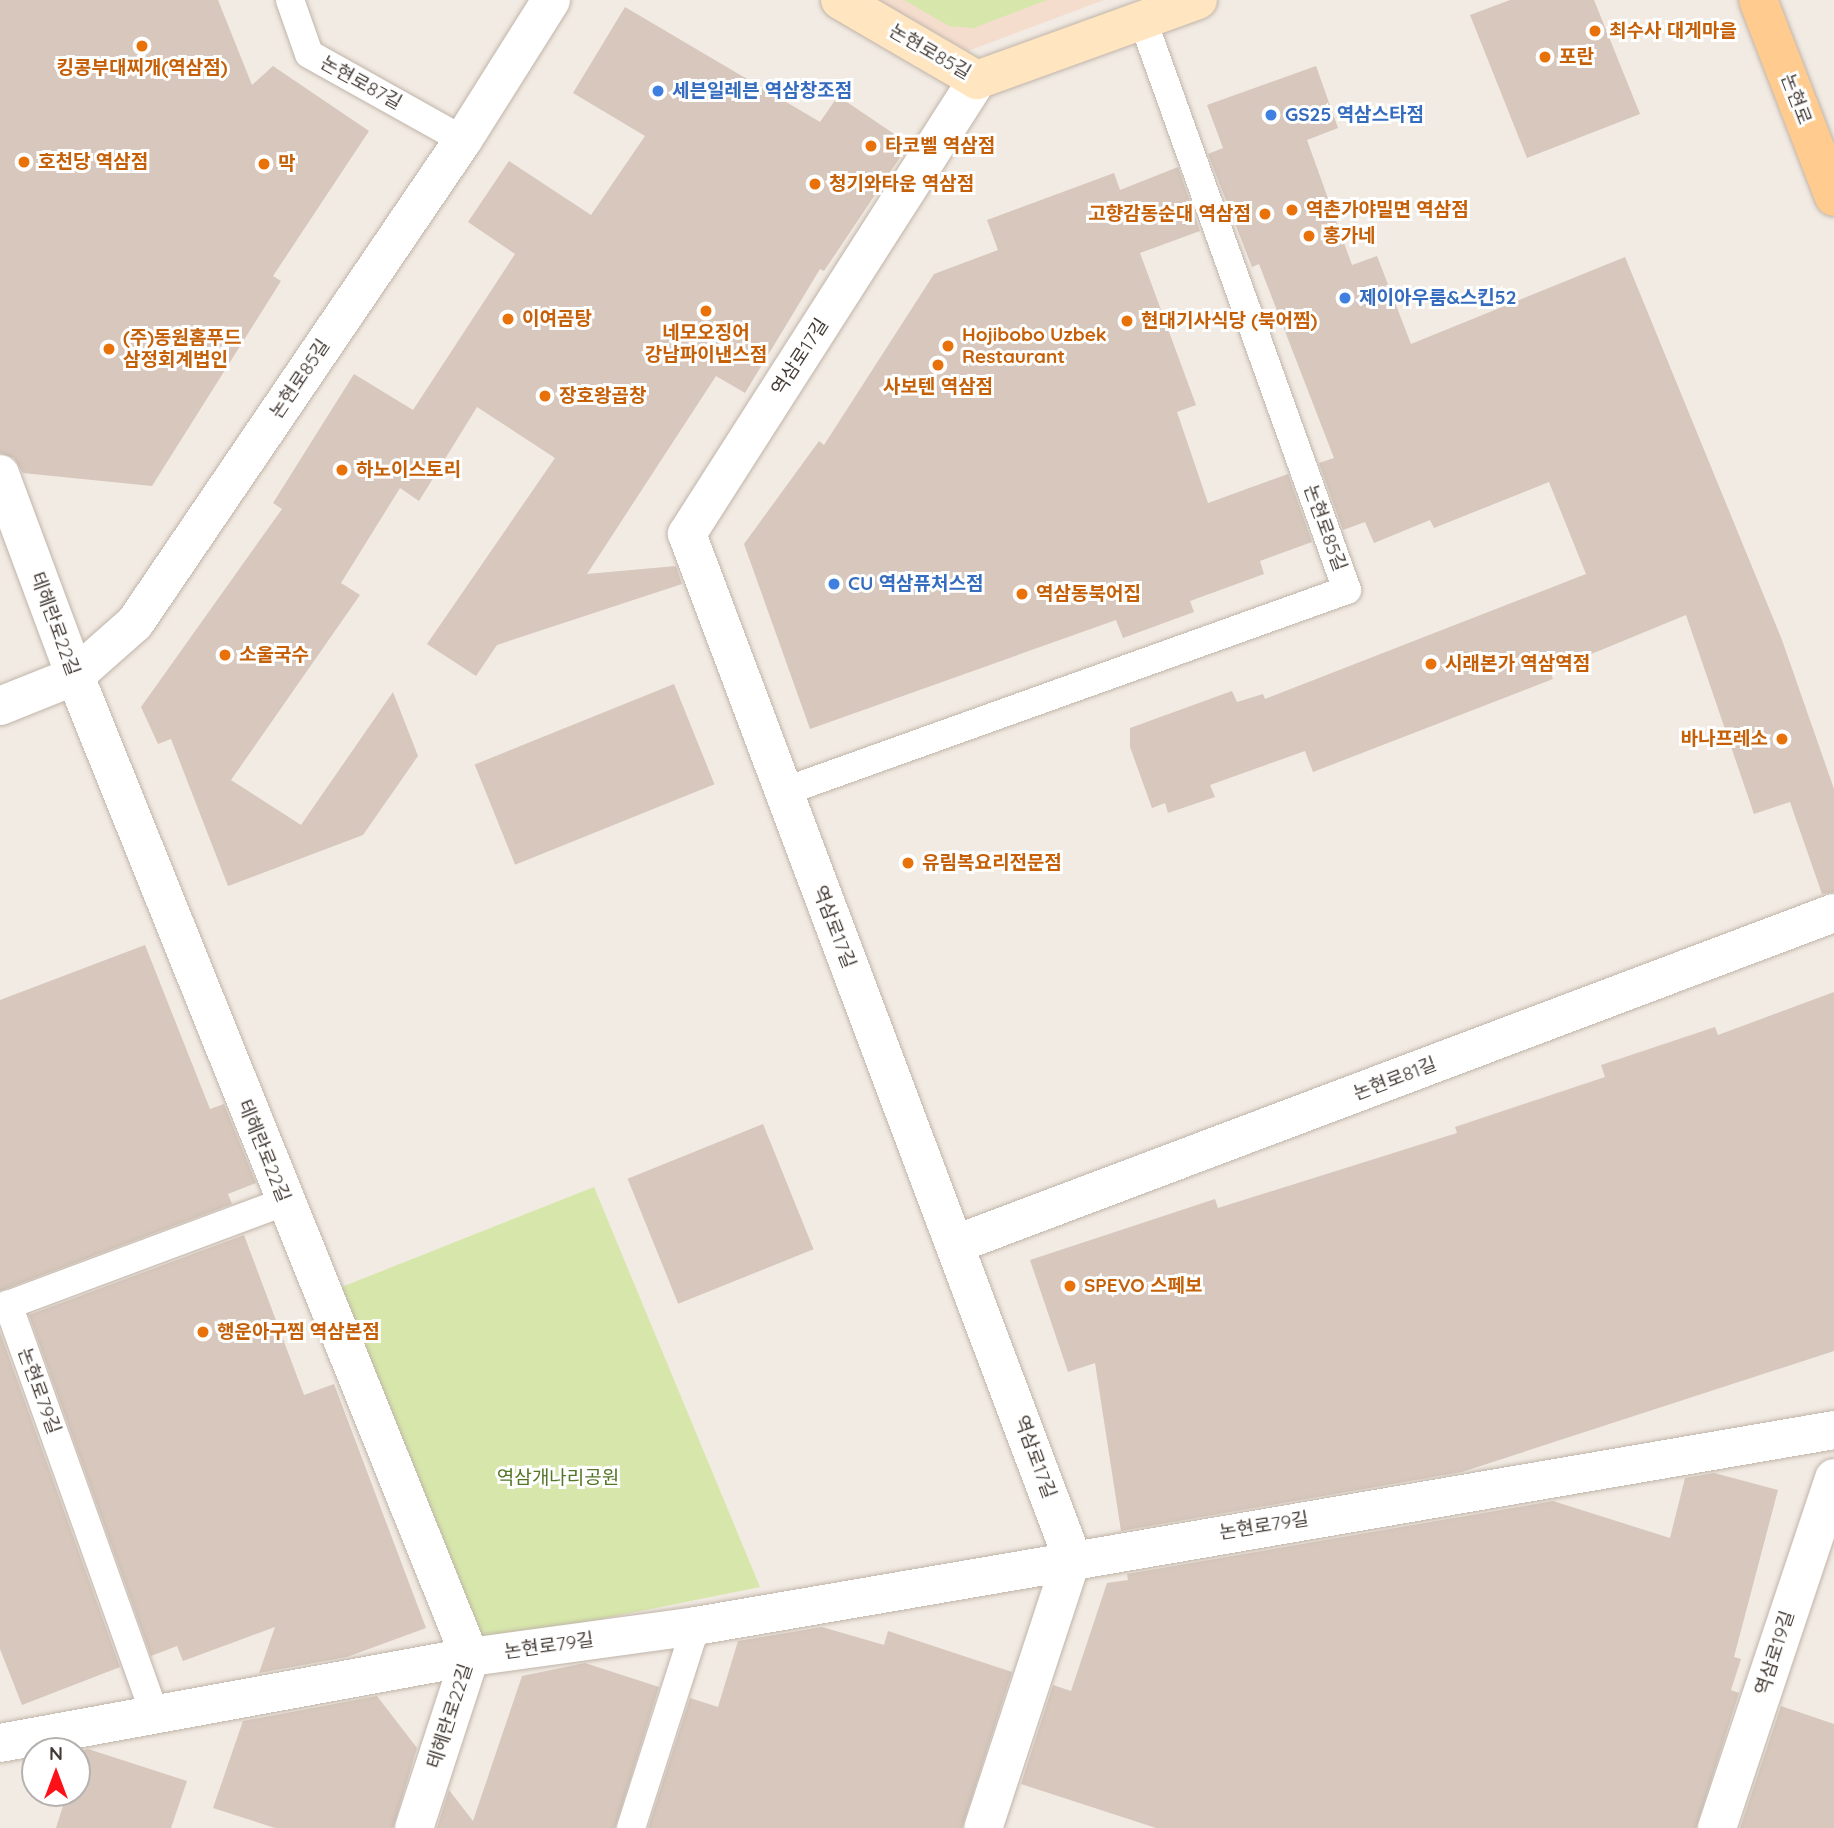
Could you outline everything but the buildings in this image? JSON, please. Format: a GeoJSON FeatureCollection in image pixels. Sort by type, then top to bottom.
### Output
{"type":"FeatureCollection","features":[{"type":"Feature","properties":{"kind":"main road","name":"논현로"},"geometry":{"type":"LineString","coordinates":[[1758,0],[1834,197]]}},
{"type":"Feature","properties":{"kind":"street","name":"논현로85길"},"geometry":{"type":"LineString","coordinates":[[0,706],[75,676],[135,623],[463,140],[551,0]]}},
{"type":"Feature","properties":{"kind":"street","name":"논현로85길"},"geometry":{"type":"LineString","coordinates":[[840,0],[977,80],[1198,0]]}},
{"type":"Feature","properties":{"kind":"street","name":"역삼로17길"},"geometry":{"type":"LineString","coordinates":[[977,80],[687,534],[1072,1558]]}},
{"type":"Feature","properties":{"kind":"street","name":"테헤란로22길"},"geometry":{"type":"LineString","coordinates":[[0,474],[75,676],[284,1202],[470,1657],[414,1828]]}},
{"type":"Feature","properties":{"kind":"street","name":"논현로81길"},"geometry":{"type":"LineString","coordinates":[[956,1244],[1834,913]]}},
{"type":"Feature","properties":{"kind":"street","name":"논현로79길"},"geometry":{"type":"LineString","coordinates":[[0,1743],[470,1657],[696,1626],[1072,1558],[1834,1430]]}},
{"type":"Feature","properties":{"kind":"street","name":"역삼로19길"},"geometry":{"type":"LineString","coordinates":[[1717,1828],[1834,1478]]}},
{"type":"Feature","properties":{"kind":"street"},"geometry":{"type":"LineString","coordinates":[[983,1828],[1072,1558]]}},
{"type":"Feature","properties":{"kind":"lane","name":"논현로87길"},"geometry":{"type":"LineString","coordinates":[[290,0],[309,54],[463,140]]}},
{"type":"Feature","properties":{"kind":"lane","name":"논현로85길"},"geometry":{"type":"LineString","coordinates":[[783,792],[1347,590],[1143,21]]}},
{"type":"Feature","properties":{"kind":"lane","name":"논현로79길"},"geometry":{"type":"LineString","coordinates":[[155,1715],[8,1305],[284,1202]]}},
{"type":"Feature","properties":{"kind":"lane"},"geometry":{"type":"LineString","coordinates":[[631,1828],[696,1626]]}},
{"type":"Feature","properties":{"kind":"shaded area"},"geometry":{"type":"Polygon","coordinates":[[[878,0],[1104,0],[968,51],[878,0]]]}},
{"type":"Feature","properties":{"kind":"green space"},"geometry":{"type":"Polygon","coordinates":[[[904,0],[1047,0],[974,28],[949,26],[904,0]]]}},
{"type":"Feature","properties":{"kind":"green space","name":"역삼개나리공원"},"geometry":{"type":"Polygon","coordinates":[[[594,1187],[760,1587],[467,1646],[334,1290],[594,1187]]]}},
{"type":"Feature","properties":{"kind":"place","name":"최수사 대게마을"},"geometry":{"type":"Point","coordinates":[1595,31]}},
{"type":"Feature","properties":{"kind":"place","name":"킹콩부대찌개(역삼점)"},"geometry":{"type":"Point","coordinates":[142,46]}},
{"type":"Feature","properties":{"kind":"place","name":"포란"},"geometry":{"type":"Point","coordinates":[1545,57]}},
{"type":"Feature","properties":{"kind":"place","name":"세븐일레븐 역삼창조점"},"geometry":{"type":"Point","coordinates":[658,91]}},
{"type":"Feature","properties":{"kind":"place","name":"GS25 역삼스타점"},"geometry":{"type":"Point","coordinates":[1271,115]}},
{"type":"Feature","properties":{"kind":"place","name":"타코벨 역삼점"},"geometry":{"type":"Point","coordinates":[871,146]}},
{"type":"Feature","properties":{"kind":"place","name":"호천당 역삼점"},"geometry":{"type":"Point","coordinates":[24,162]}},
{"type":"Feature","properties":{"kind":"place","name":"막"},"geometry":{"type":"Point","coordinates":[264,164]}},
{"type":"Feature","properties":{"kind":"place","name":"청기와타운 역삼점"},"geometry":{"type":"Point","coordinates":[815,184]}},
{"type":"Feature","properties":{"kind":"place","name":"역촌가야밀면 역삼점"},"geometry":{"type":"Point","coordinates":[1292,210]}},
{"type":"Feature","properties":{"kind":"place","name":"고향감동순대 역삼점"},"geometry":{"type":"Point","coordinates":[1265,214]}},
{"type":"Feature","properties":{"kind":"place","name":"홍가네"},"geometry":{"type":"Point","coordinates":[1309,236]}},
{"type":"Feature","properties":{"kind":"place","name":"제이아우룸&스킨52"},"geometry":{"type":"Point","coordinates":[1345,298]}},
{"type":"Feature","properties":{"kind":"place","name":"네모오징어 강남파이낸스점"},"geometry":{"type":"Point","coordinates":[706,311]}},
{"type":"Feature","properties":{"kind":"place","name":"이여곰탕"},"geometry":{"type":"Point","coordinates":[508,319]}},
{"type":"Feature","properties":{"kind":"place","name":"현대기사식당 (북어찜)"},"geometry":{"type":"Point","coordinates":[1127,321]}},
{"type":"Feature","properties":{"kind":"place","name":"Hojibobo Uzbek Restaurant"},"geometry":{"type":"Point","coordinates":[948,346]}},
{"type":"Feature","properties":{"kind":"place","name":"(주)동원홈푸드 삼정회계법인"},"geometry":{"type":"Point","coordinates":[109,349]}},
{"type":"Feature","properties":{"kind":"place","name":"사보텐 역삼점"},"geometry":{"type":"Point","coordinates":[938,365]}},
{"type":"Feature","properties":{"kind":"place","name":"장호왕곱창"},"geometry":{"type":"Point","coordinates":[545,396]}},
{"type":"Feature","properties":{"kind":"place","name":"하노이스토리"},"geometry":{"type":"Point","coordinates":[342,470]}},
{"type":"Feature","properties":{"kind":"place","name":"CU 역삼퓨처스점"},"geometry":{"type":"Point","coordinates":[834,584]}},
{"type":"Feature","properties":{"kind":"place","name":"역삼동북어집"},"geometry":{"type":"Point","coordinates":[1022,594]}},
{"type":"Feature","properties":{"kind":"place","name":"소울국수"},"geometry":{"type":"Point","coordinates":[225,655]}},
{"type":"Feature","properties":{"kind":"place","name":"시래본가 역삼역점"},"geometry":{"type":"Point","coordinates":[1431,664]}},
{"type":"Feature","properties":{"kind":"place","name":"바나프레소"},"geometry":{"type":"Point","coordinates":[1782,739]}},
{"type":"Feature","properties":{"kind":"place","name":"유림복요리전문점"},"geometry":{"type":"Point","coordinates":[908,863]}},
{"type":"Feature","properties":{"kind":"place","name":"SPEVO 스페보"},"geometry":{"type":"Point","coordinates":[1070,1286]}},
{"type":"Feature","properties":{"kind":"place","name":"행운아구찜 역삼본점"},"geometry":{"type":"Point","coordinates":[203,1332]}}]}
